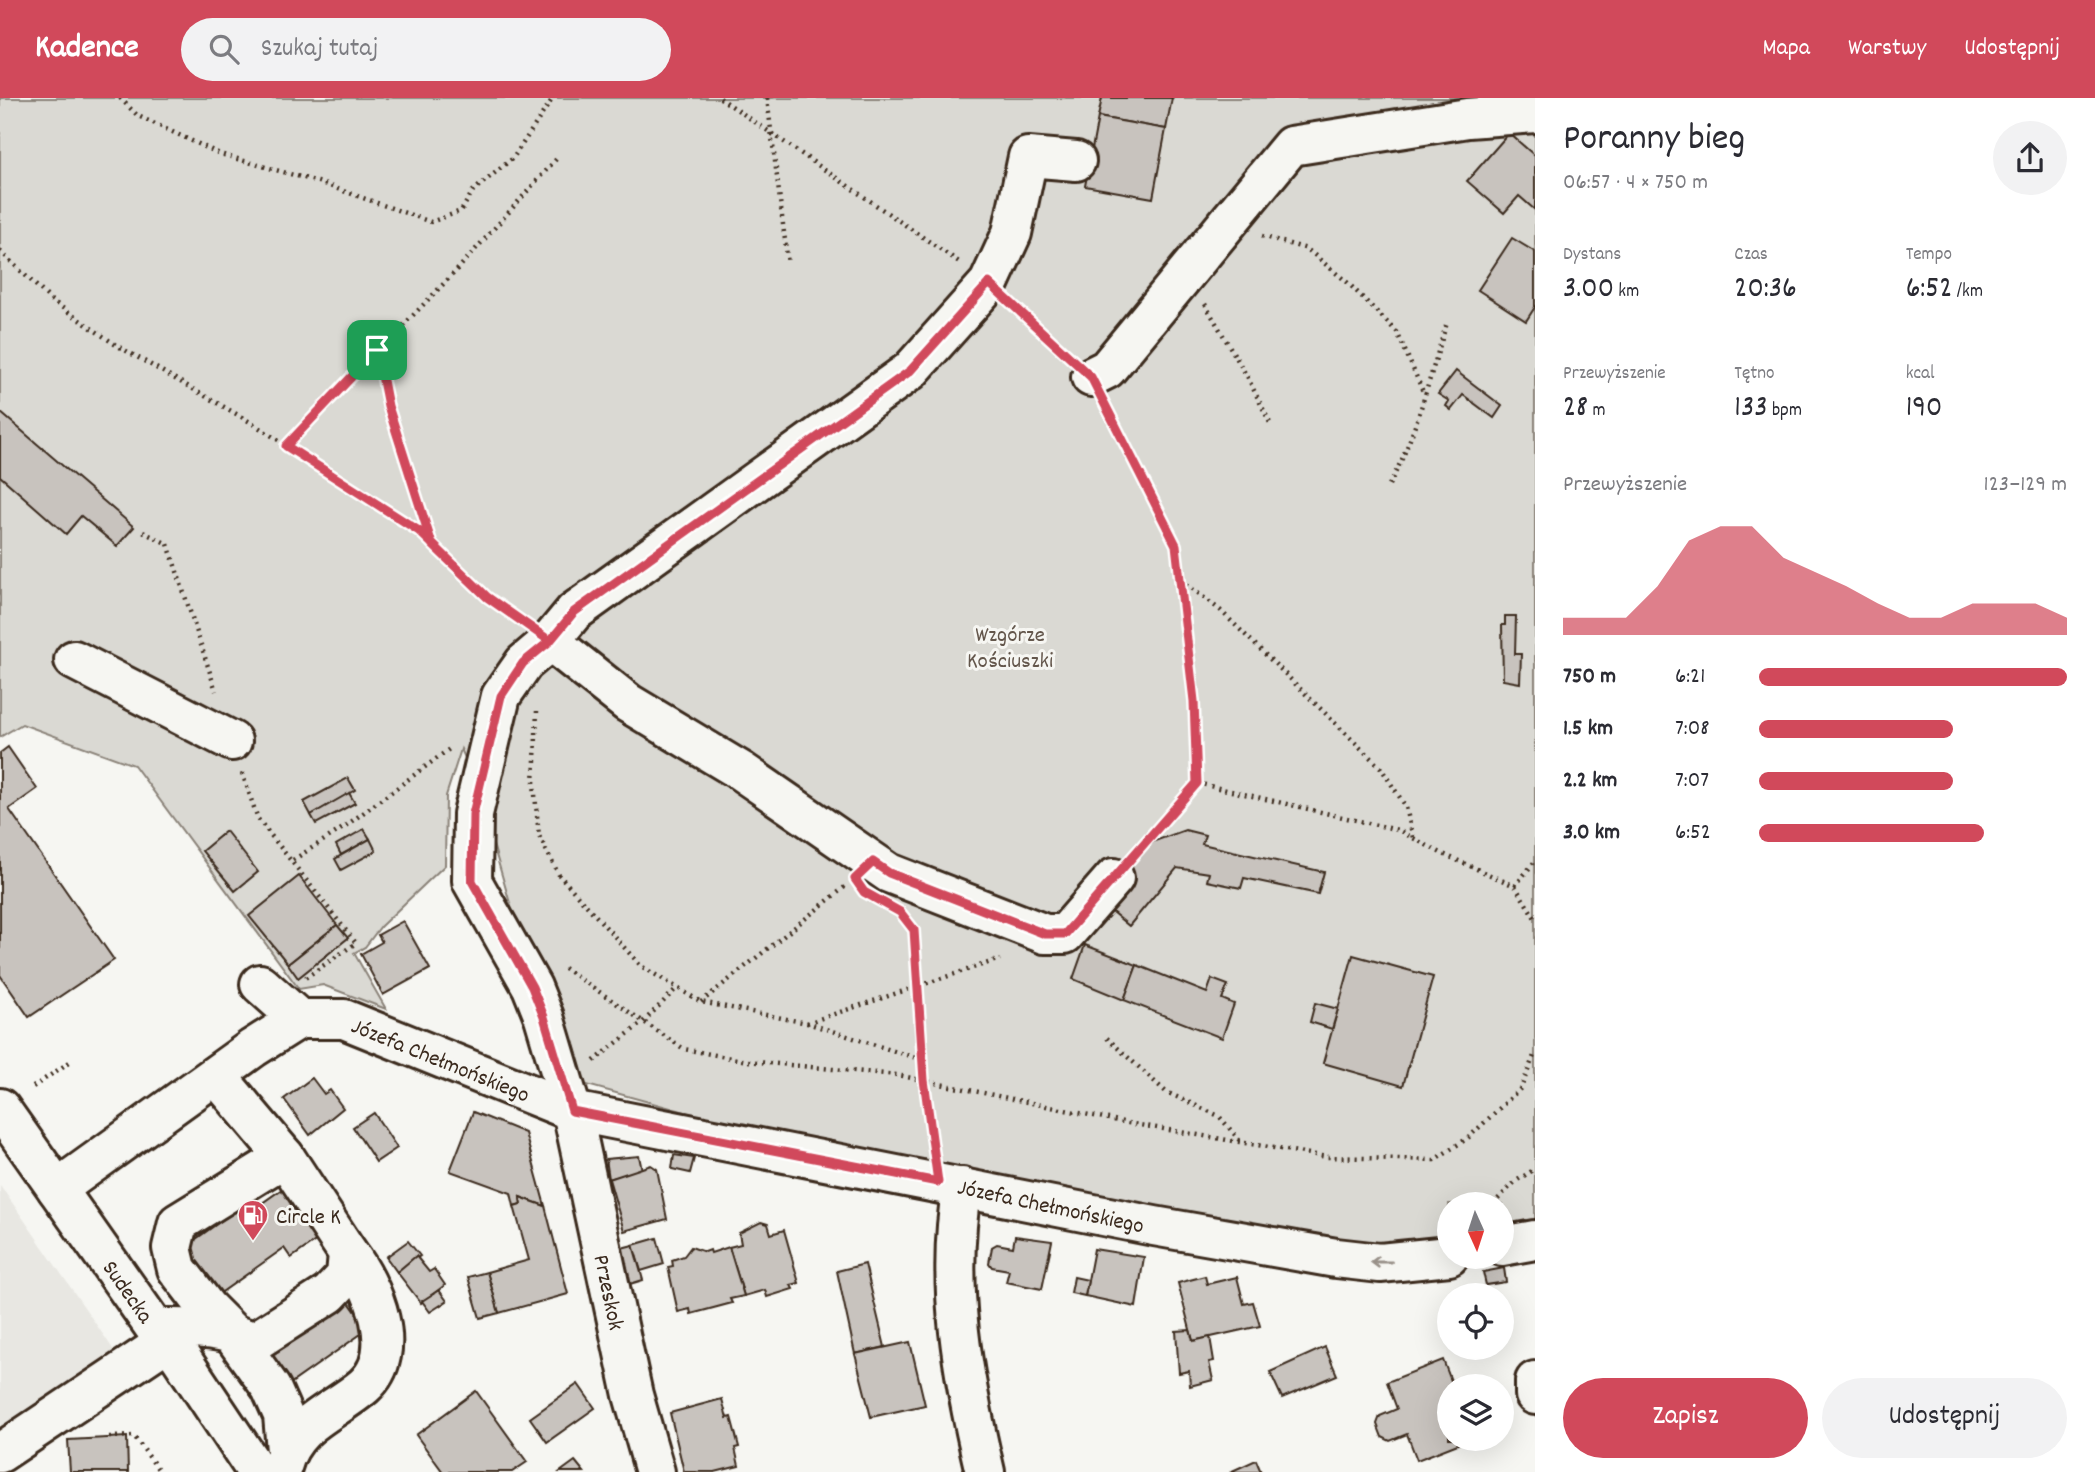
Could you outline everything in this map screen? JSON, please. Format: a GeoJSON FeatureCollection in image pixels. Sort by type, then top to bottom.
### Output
{"type":"FeatureCollection","features":[{"type":"Feature","properties":{"kind":"street"},"geometry":{"type":"LineString","coordinates":[[1091,377],[1107,369],[1291,146],[1468,118],[1535,113]]}},
{"type":"Feature","properties":{"kind":"street"},"geometry":{"type":"LineString","coordinates":[[567,1097],[544,1017],[532,987],[472,881],[473,814],[501,696],[523,663],[550,641],[574,612],[910,371],[989,283],[1012,233],[1028,157],[1076,161]]}},
{"type":"Feature","properties":{"kind":"street"},"geometry":{"type":"LineString","coordinates":[[550,641],[628,703],[741,771],[889,873],[1045,934],[1065,934],[1114,878]]}},
{"type":"Feature","properties":{"kind":"street"},"geometry":{"type":"LineString","coordinates":[[74,660],[232,741]]}},
{"type":"Feature","properties":{"kind":"street"},"geometry":{"type":"LineString","coordinates":[[57,1189],[253,1048],[299,1019],[260,984]]}},
{"type":"Feature","properties":{"kind":"street","name":"Józefa Chełmońskiego"},"geometry":{"type":"LineString","coordinates":[[299,1019],[344,1019],[567,1097],[950,1185],[1154,1226],[1344,1259],[1380,1263],[1437,1257]]}},
{"type":"Feature","properties":{"kind":"street"},"geometry":{"type":"LineString","coordinates":[[216,1075],[285,1157],[362,1272],[382,1319],[380,1359],[366,1385],[316,1417],[275,1465]]}},
{"type":"Feature","properties":{"kind":"street","name":"Przeskok"},"geometry":{"type":"LineString","coordinates":[[567,1097],[633,1395],[655,1472]]}},
{"type":"Feature","properties":{"kind":"street","name":"Sudecka"},"geometry":{"type":"LineString","coordinates":[[0,1108],[162,1334],[275,1465]]}},
{"type":"Feature","properties":{"kind":"street"},"geometry":{"type":"LineString","coordinates":[[275,1465],[284,1415],[271,1388],[230,1331],[207,1308],[177,1269],[172,1248],[178,1223],[285,1157]]}},
{"type":"Feature","properties":{"kind":"street"},"geometry":{"type":"LineString","coordinates":[[950,1185],[956,1312],[985,1472]]}},
{"type":"Feature","properties":{"kind":"street"},"geometry":{"type":"LineString","coordinates":[[1514,1244],[1535,1240]]}},
{"type":"Feature","properties":{"kind":"street"},"geometry":{"type":"LineString","coordinates":[[0,1453],[162,1334],[202,1327],[230,1331],[254,1342],[329,1294],[346,1276],[348,1253]]}},
{"type":"Feature","properties":{"kind":"street"},"geometry":{"type":"LineString","coordinates":[[1535,1381],[1535,1395]]}},
{"type":"Feature","properties":{"kind":"path"},"geometry":{"type":"LineString","coordinates":[[120,98],[138,116],[220,154],[317,182],[431,222],[461,211],[472,191],[513,158],[553,98]]}},
{"type":"Feature","properties":{"kind":"path"},"geometry":{"type":"LineString","coordinates":[[720,98],[989,283],[1091,377],[1176,545],[1194,701],[1197,783],[1114,878]]}},
{"type":"Feature","properties":{"kind":"path"},"geometry":{"type":"LineString","coordinates":[[767,98],[774,136],[788,264]]}},
{"type":"Feature","properties":{"kind":"path"},"geometry":{"type":"LineString","coordinates":[[286,446],[457,270],[558,157]]}},
{"type":"Feature","properties":{"kind":"path"},"geometry":{"type":"LineString","coordinates":[[1221,231],[1275,239],[1307,249],[1397,332],[1424,394]]}},
{"type":"Feature","properties":{"kind":"path"},"geometry":{"type":"LineString","coordinates":[[0,251],[51,300],[105,337],[286,446],[419,531],[487,597],[550,641]]}},
{"type":"Feature","properties":{"kind":"path"},"geometry":{"type":"LineString","coordinates":[[1185,274],[1248,378],[1270,423]]}},
{"type":"Feature","properties":{"kind":"path"},"geometry":{"type":"LineString","coordinates":[[1389,485],[1409,450],[1447,323]]}},
{"type":"Feature","properties":{"kind":"path"},"geometry":{"type":"LineString","coordinates":[[377,350],[388,406],[432,544]]}},
{"type":"Feature","properties":{"kind":"path"},"geometry":{"type":"LineString","coordinates":[[143,532],[168,544],[202,651]]}},
{"type":"Feature","properties":{"kind":"path"},"geometry":{"type":"LineString","coordinates":[[1180,579],[1220,610],[1381,768],[1406,807],[1413,838]]}},
{"type":"Feature","properties":{"kind":"path"},"geometry":{"type":"LineString","coordinates":[[537,708],[534,784],[539,835],[559,875],[641,966],[701,1002],[807,1023],[922,1060]]}},
{"type":"Feature","properties":{"kind":"path"},"geometry":{"type":"LineString","coordinates":[[303,979],[356,943],[293,860],[340,830],[453,747]]}},
{"type":"Feature","properties":{"kind":"path"},"geometry":{"type":"LineString","coordinates":[[1197,783],[1398,830],[1515,886],[1535,918]]}},
{"type":"Feature","properties":{"kind":"path"},"geometry":{"type":"LineString","coordinates":[[1515,886],[1535,861]]}},
{"type":"Feature","properties":{"kind":"path"},"geometry":{"type":"LineString","coordinates":[[701,1002],[873,862]]}},
{"type":"Feature","properties":{"kind":"path"},"geometry":{"type":"LineString","coordinates":[[900,912],[914,930],[924,1080],[950,1185]]}},
{"type":"Feature","properties":{"kind":"path"},"geometry":{"type":"LineString","coordinates":[[807,1023],[1000,959]]}},
{"type":"Feature","properties":{"kind":"path"},"geometry":{"type":"LineString","coordinates":[[558,963],[684,1049],[747,1061],[924,1080],[1128,1123],[1327,1157],[1434,1160],[1468,1138],[1521,1088],[1535,1053]]}},
{"type":"Feature","properties":{"kind":"path"},"geometry":{"type":"LineString","coordinates":[[567,1097],[605,1053],[643,1022],[677,988]]}},
{"type":"Feature","properties":{"kind":"path"},"geometry":{"type":"LineString","coordinates":[[1107,1038],[1166,1092],[1219,1116],[1242,1142]]}},
{"type":"Feature","properties":{"kind":"path"},"geometry":{"type":"LineString","coordinates":[[33,1087],[71,1061]]}},
{"type":"Feature","properties":{"kind":"path"},"geometry":{"type":"LineString","coordinates":[[1529,1173],[1535,1163]]}},
{"type":"Feature","properties":{"kind":"path"},"geometry":{"type":"LineString","coordinates":[[1505,1192],[1535,1169]]}},
{"type":"Feature","properties":{"kind":"path"},"geometry":{"type":"LineString","coordinates":[[109,1437],[134,1436],[160,1472]]}},
{"type":"Feature","properties":{"kind":"shaded area"},"geometry":{"type":"Polygon","coordinates":[[[0,1185],[133,1378],[0,1468],[0,1185]]]}},
{"type":"Feature","properties":{"kind":"green space","name":"Wzgórze Kościuszki"},"geometry":{"type":"Polygon","coordinates":[[[0,98],[1535,98],[1535,1219],[1531,1223],[1514,1226],[1514,1192],[1437,1192],[1437,1239],[1375,1249],[965,1175],[707,1118],[576,1082],[524,952],[474,778],[461,749],[446,796],[445,865],[381,926],[365,947],[354,953],[386,1009],[323,985],[299,989],[134,765],[22,724],[0,737],[0,98]]]}},
{"type":"Feature","properties":{"kind":"building"},"geometry":{"type":"Polygon","coordinates":[[[1102,98],[1172,98],[1166,129],[1098,117],[1102,98]]]}},
{"type":"Feature","properties":{"kind":"building"},"geometry":{"type":"Polygon","coordinates":[[[1098,117],[1166,129],[1153,198],[1085,186],[1098,117]]]}},
{"type":"Feature","properties":{"kind":"building"},"geometry":{"type":"Polygon","coordinates":[[[1509,133],[1535,156],[1535,210],[1519,196],[1504,213],[1467,181],[1509,133]]]}},
{"type":"Feature","properties":{"kind":"building"},"geometry":{"type":"Polygon","coordinates":[[[1512,238],[1535,252],[1535,307],[1526,321],[1478,290],[1512,238]]]}},
{"type":"Feature","properties":{"kind":"building"},"geometry":{"type":"Polygon","coordinates":[[[1456,371],[1502,406],[1494,418],[1463,395],[1451,410],[1446,406],[1449,401],[1438,394],[1456,371]]]}},
{"type":"Feature","properties":{"kind":"building"},"geometry":{"type":"Polygon","coordinates":[[[0,412],[134,527],[117,546],[81,516],[66,534],[0,476],[0,412]]]}},
{"type":"Feature","properties":{"kind":"building"},"geometry":{"type":"Polygon","coordinates":[[[1505,616],[1516,616],[1515,654],[1521,654],[1520,683],[1503,680],[1502,625],[1505,625],[1505,616]]]}},
{"type":"Feature","properties":{"kind":"building"},"geometry":{"type":"Polygon","coordinates":[[[8,747],[37,789],[9,809],[114,960],[29,1017],[0,975],[0,753],[8,747]]]}},
{"type":"Feature","properties":{"kind":"building"},"geometry":{"type":"Polygon","coordinates":[[[348,778],[355,790],[311,815],[304,802],[348,778]]]}},
{"type":"Feature","properties":{"kind":"building"},"geometry":{"type":"Polygon","coordinates":[[[349,793],[355,803],[316,824],[311,815],[349,793]]]}},
{"type":"Feature","properties":{"kind":"building"},"geometry":{"type":"Polygon","coordinates":[[[364,829],[370,839],[341,855],[336,845],[364,829]]]}},
{"type":"Feature","properties":{"kind":"building"},"geometry":{"type":"Polygon","coordinates":[[[1185,830],[1205,835],[1202,844],[1324,872],[1318,894],[1244,878],[1241,888],[1207,881],[1209,873],[1177,868],[1129,926],[1100,902],[1149,843],[1185,830]]]}},
{"type":"Feature","properties":{"kind":"building"},"geometry":{"type":"Polygon","coordinates":[[[226,831],[258,872],[235,891],[202,851],[226,831]]]}},
{"type":"Feature","properties":{"kind":"building"},"geometry":{"type":"Polygon","coordinates":[[[370,839],[376,851],[341,870],[335,859],[370,839]]]}},
{"type":"Feature","properties":{"kind":"building"},"geometry":{"type":"Polygon","coordinates":[[[299,876],[337,925],[288,964],[249,916],[299,876]]]}},
{"type":"Feature","properties":{"kind":"building"},"geometry":{"type":"Polygon","coordinates":[[[403,921],[430,969],[383,995],[361,954],[382,942],[378,935],[403,921]]]}},
{"type":"Feature","properties":{"kind":"building"},"geometry":{"type":"Polygon","coordinates":[[[337,925],[348,938],[298,978],[288,964],[337,925]]]}},
{"type":"Feature","properties":{"kind":"building"},"geometry":{"type":"Polygon","coordinates":[[[1085,945],[1137,965],[1124,1000],[1073,979],[1085,945]]]}},
{"type":"Feature","properties":{"kind":"building"},"geometry":{"type":"Polygon","coordinates":[[[1353,955],[1433,977],[1403,1086],[1323,1063],[1353,955]]]}},
{"type":"Feature","properties":{"kind":"building"},"geometry":{"type":"Polygon","coordinates":[[[1137,965],[1207,993],[1212,979],[1228,985],[1222,999],[1234,1004],[1222,1038],[1124,1000],[1137,965]]]}},
{"type":"Feature","properties":{"kind":"building"},"geometry":{"type":"Polygon","coordinates":[[[1315,1003],[1338,1009],[1332,1029],[1310,1022],[1315,1003]]]}},
{"type":"Feature","properties":{"kind":"building"},"geometry":{"type":"Polygon","coordinates":[[[312,1078],[324,1094],[330,1090],[343,1108],[310,1135],[284,1099],[312,1078]]]}},
{"type":"Feature","properties":{"kind":"building"},"geometry":{"type":"Polygon","coordinates":[[[473,1112],[525,1133],[545,1206],[520,1197],[521,1204],[514,1206],[511,1193],[450,1171],[473,1112]]]}},
{"type":"Feature","properties":{"kind":"building"},"geometry":{"type":"Polygon","coordinates":[[[374,1113],[397,1148],[376,1162],[353,1127],[374,1113]]]}},
{"type":"Feature","properties":{"kind":"building"},"geometry":{"type":"Polygon","coordinates":[[[674,1155],[694,1158],[690,1173],[672,1169],[674,1155]]]}},
{"type":"Feature","properties":{"kind":"building"},"geometry":{"type":"Polygon","coordinates":[[[639,1156],[642,1170],[609,1179],[606,1159],[639,1156]]]}},
{"type":"Feature","properties":{"kind":"building"},"geometry":{"type":"Polygon","coordinates":[[[651,1165],[657,1169],[667,1219],[624,1231],[609,1179],[651,1165]]]}},
{"type":"Feature","properties":{"kind":"building","name":"Circle K"},"geometry":{"type":"Polygon","coordinates":[[[285,1187],[321,1237],[291,1258],[284,1248],[219,1294],[185,1247],[250,1200],[255,1208],[285,1187]]]}},
{"type":"Feature","properties":{"kind":"building"},"geometry":{"type":"Polygon","coordinates":[[[520,1197],[545,1206],[568,1294],[499,1313],[487,1272],[529,1260],[514,1206],[521,1204],[520,1197]]]}},
{"type":"Feature","properties":{"kind":"building"},"geometry":{"type":"Polygon","coordinates":[[[761,1222],[768,1224],[771,1234],[784,1230],[799,1283],[791,1285],[793,1289],[767,1297],[765,1290],[744,1296],[729,1247],[741,1244],[739,1233],[761,1222]]]}},
{"type":"Feature","properties":{"kind":"building"},"geometry":{"type":"Polygon","coordinates":[[[1015,1236],[1052,1241],[1042,1289],[1006,1282],[1009,1270],[992,1267],[989,1263],[992,1247],[997,1244],[1013,1247],[1015,1236]]]}},
{"type":"Feature","properties":{"kind":"building"},"geometry":{"type":"Polygon","coordinates":[[[657,1238],[664,1264],[641,1271],[633,1245],[657,1238]]]}},
{"type":"Feature","properties":{"kind":"building"},"geometry":{"type":"Polygon","coordinates":[[[408,1241],[420,1256],[397,1272],[386,1257],[408,1241]]]}},
{"type":"Feature","properties":{"kind":"building"},"geometry":{"type":"Polygon","coordinates":[[[633,1245],[643,1280],[620,1287],[610,1251],[633,1245]]]}},
{"type":"Feature","properties":{"kind":"building"},"geometry":{"type":"Polygon","coordinates":[[[691,1247],[705,1252],[710,1250],[711,1253],[729,1247],[744,1296],[730,1299],[732,1303],[691,1314],[690,1309],[678,1312],[668,1267],[673,1266],[672,1260],[684,1256],[691,1247]]]}},
{"type":"Feature","properties":{"kind":"building"},"geometry":{"type":"Polygon","coordinates":[[[1094,1249],[1144,1257],[1136,1307],[1085,1296],[1094,1249]]]}},
{"type":"Feature","properties":{"kind":"building"},"geometry":{"type":"Polygon","coordinates":[[[416,1256],[429,1272],[434,1269],[445,1285],[421,1303],[397,1272],[416,1256]]]}},
{"type":"Feature","properties":{"kind":"building"},"geometry":{"type":"Polygon","coordinates":[[[865,1264],[885,1347],[855,1354],[837,1271],[865,1264]]]}},
{"type":"Feature","properties":{"kind":"building"},"geometry":{"type":"Polygon","coordinates":[[[1504,1269],[1506,1282],[1486,1283],[1483,1272],[1504,1269]]]}},
{"type":"Feature","properties":{"kind":"building"},"geometry":{"type":"Polygon","coordinates":[[[487,1272],[499,1313],[480,1318],[468,1277],[487,1272]]]}},
{"type":"Feature","properties":{"kind":"building"},"geometry":{"type":"Polygon","coordinates":[[[1205,1276],[1207,1284],[1237,1277],[1244,1304],[1253,1302],[1260,1326],[1193,1341],[1178,1283],[1205,1276]]]}},
{"type":"Feature","properties":{"kind":"building"},"geometry":{"type":"Polygon","coordinates":[[[1074,1277],[1088,1280],[1085,1296],[1071,1293],[1074,1277]]]}},
{"type":"Feature","properties":{"kind":"building"},"geometry":{"type":"Polygon","coordinates":[[[439,1290],[447,1301],[430,1312],[422,1301],[439,1290]]]}},
{"type":"Feature","properties":{"kind":"building"},"geometry":{"type":"Polygon","coordinates":[[[343,1294],[368,1329],[277,1393],[253,1358],[343,1294]]]}},
{"type":"Feature","properties":{"kind":"building"},"geometry":{"type":"Polygon","coordinates":[[[1190,1330],[1193,1341],[1210,1337],[1214,1361],[1209,1362],[1213,1380],[1190,1386],[1189,1371],[1179,1373],[1176,1331],[1190,1330]]]}},
{"type":"Feature","properties":{"kind":"building"},"geometry":{"type":"Polygon","coordinates":[[[910,1342],[925,1405],[871,1417],[855,1354],[910,1342]]]}},
{"type":"Feature","properties":{"kind":"building"},"geometry":{"type":"Polygon","coordinates":[[[1325,1347],[1337,1375],[1282,1398],[1270,1372],[1325,1347]]]}},
{"type":"Feature","properties":{"kind":"building"},"geometry":{"type":"Polygon","coordinates":[[[1443,1360],[1448,1374],[1437,1374],[1437,1451],[1440,1451],[1417,1460],[1407,1434],[1390,1441],[1382,1437],[1377,1424],[1380,1416],[1397,1409],[1387,1382],[1443,1360]]]}},
{"type":"Feature","properties":{"kind":"building"},"geometry":{"type":"Polygon","coordinates":[[[578,1384],[595,1408],[547,1442],[530,1418],[578,1384]]]}},
{"type":"Feature","properties":{"kind":"building"},"geometry":{"type":"Polygon","coordinates":[[[476,1391],[527,1462],[512,1472],[443,1472],[416,1435],[476,1391]]]}},
{"type":"Feature","properties":{"kind":"building"},"geometry":{"type":"Polygon","coordinates":[[[722,1399],[727,1418],[731,1417],[739,1447],[735,1448],[739,1466],[715,1472],[684,1472],[670,1413],[722,1399]]]}},
{"type":"Feature","properties":{"kind":"building"},"geometry":{"type":"Polygon","coordinates":[[[127,1437],[128,1472],[70,1472],[68,1440],[127,1437]]]}},
{"type":"Feature","properties":{"kind":"building"},"geometry":{"type":"Polygon","coordinates":[[[1256,1460],[1261,1472],[1230,1472],[1256,1460]]]}},
{"type":"Feature","properties":{"kind":"building"},"geometry":{"type":"Polygon","coordinates":[[[575,1461],[584,1472],[560,1472],[575,1461]]]}},
{"type":"Feature","properties":{"kind":"place","name":"Circle K"},"geometry":{"type":"Point","coordinates":[253,1242]}},
{"type":"Feature","properties":{"kind":"route"},"geometry":{"type":"LineString","coordinates":[[377,350],[286,446],[419,531],[432,544],[487,597],[550,641],[574,612],[910,371],[989,283],[1091,377],[1176,545],[1194,701],[1197,783],[1065,934],[1045,934],[889,873],[873,862],[855,879],[864,892],[900,912],[914,930],[924,1080],[938,1182],[572,1111],[554,1047],[532,987],[472,881],[473,814],[501,696],[523,663],[550,641],[487,597],[432,544],[388,406],[377,350]]}}]}
